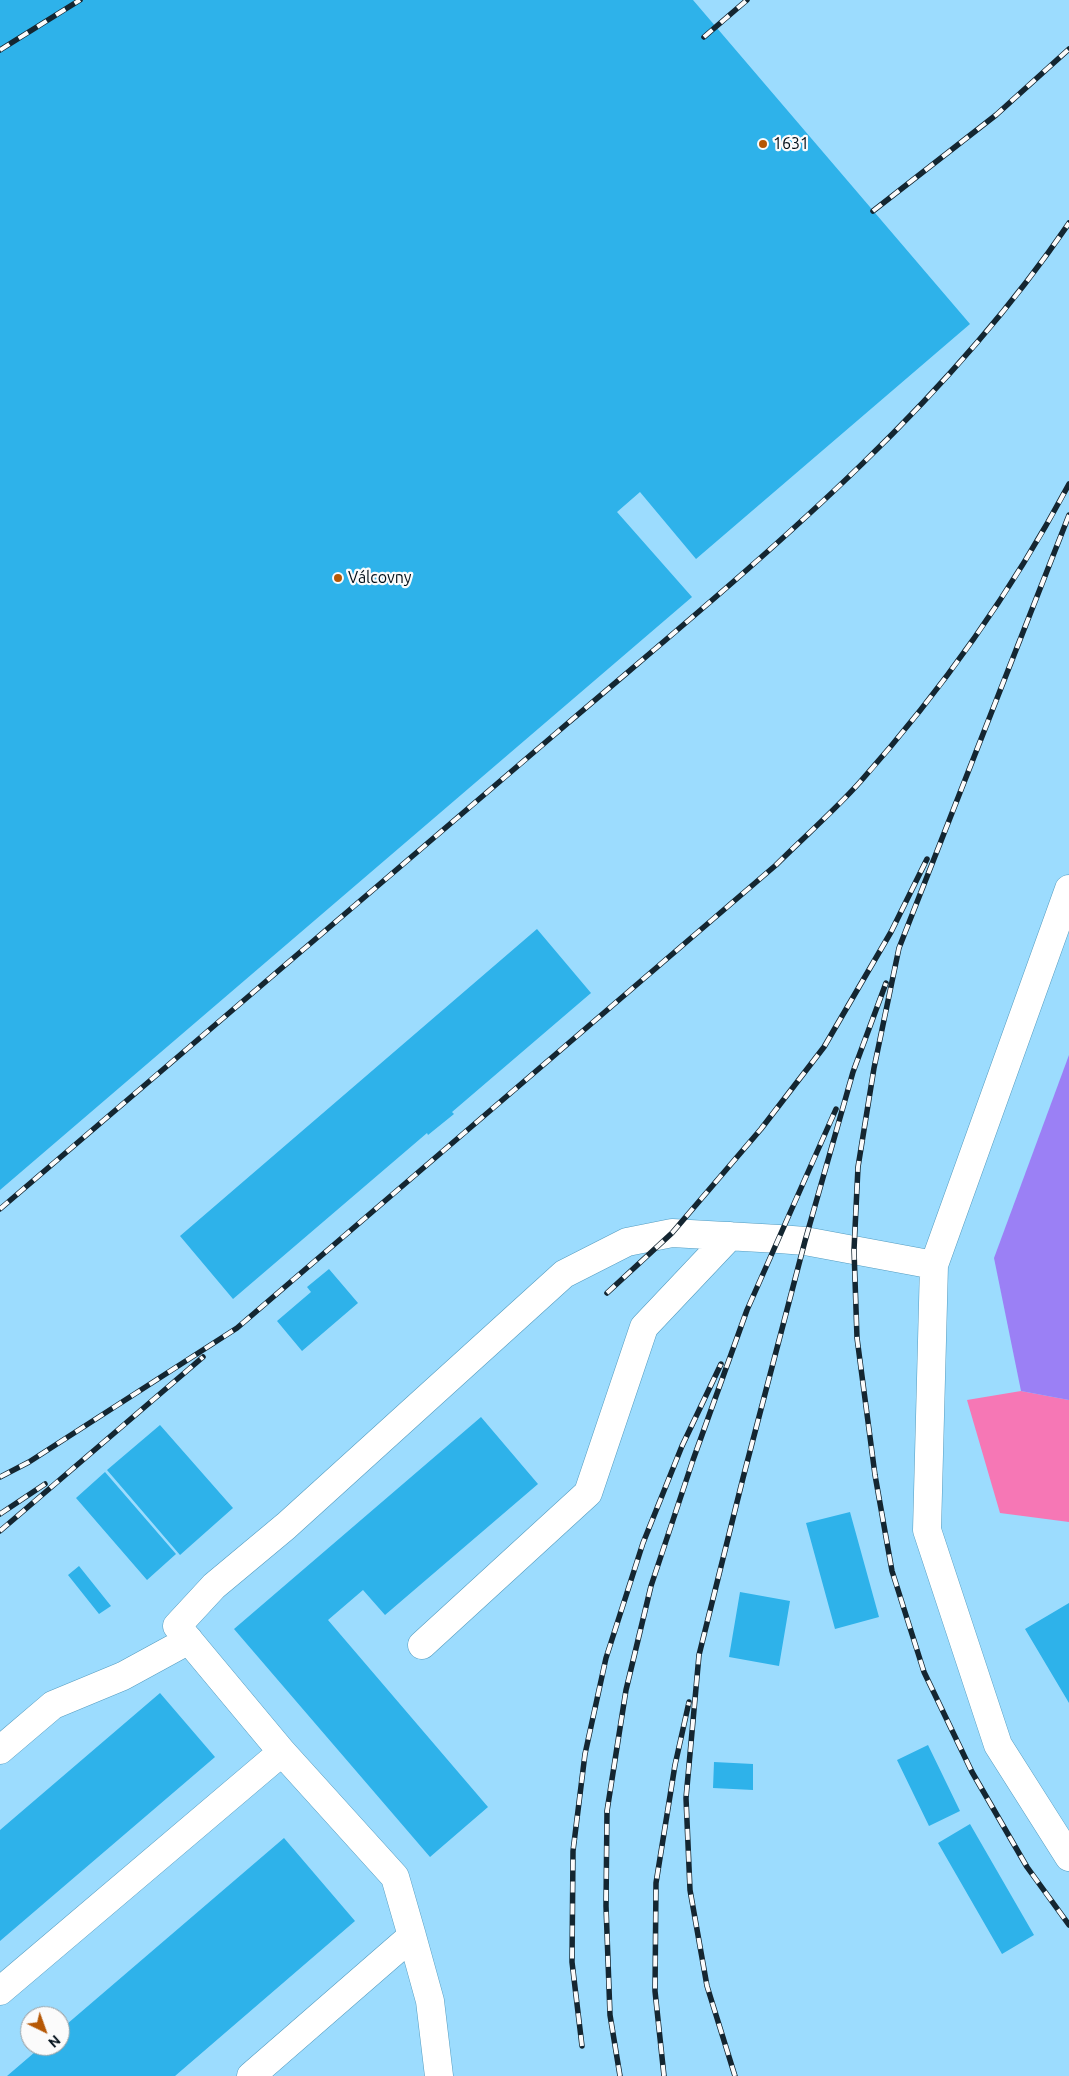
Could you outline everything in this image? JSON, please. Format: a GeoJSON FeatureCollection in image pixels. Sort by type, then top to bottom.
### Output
{"type":"FeatureCollection","features":[{"type":"Feature","properties":{"kind":"lane"},"geometry":{"type":"LineString","coordinates":[[1069,889],[934,1265],[927,1530],[998,1745],[1069,1857]]}},
{"type":"Feature","properties":{"kind":"lane"},"geometry":{"type":"LineString","coordinates":[[439,2076],[430,2001],[395,1876],[282,1752],[177,1626],[214,1586],[286,1526],[564,1274],[627,1242],[672,1233],[805,1241],[934,1265]]}},
{"type":"Feature","properties":{"kind":"lane"},"geometry":{"type":"LineString","coordinates":[[422,1645],[588,1493],[644,1327],[730,1236]]}},
{"type":"Feature","properties":{"kind":"lane"},"geometry":{"type":"LineString","coordinates":[[0,1750],[53,1705],[123,1676],[189,1640]]}},
{"type":"Feature","properties":{"kind":"lane"},"geometry":{"type":"LineString","coordinates":[[0,1992],[282,1752]]}},
{"type":"Feature","properties":{"kind":"lane"},"geometry":{"type":"LineString","coordinates":[[251,2076],[412,1936]]}},
{"type":"Feature","properties":{"kind":"shaded area"},"geometry":{"type":"Polygon","coordinates":[[[0,0],[1069,0],[1069,2076],[0,2076],[0,0]]]}},
{"type":"Feature","properties":{"kind":"shaded area"},"geometry":{"type":"Polygon","coordinates":[[[1069,1055],[1069,1400],[1021,1391],[994,1258],[1069,1055]]]}},
{"type":"Feature","properties":{"kind":"shaded area"},"geometry":{"type":"Polygon","coordinates":[[[1021,1391],[1069,1400],[1069,1522],[1000,1513],[967,1400],[1021,1391]]]}},
{"type":"Feature","properties":{"kind":"building","name":"Válcovny"},"geometry":{"type":"Polygon","coordinates":[[[0,0],[693,0],[970,324],[696,559],[640,492],[617,512],[692,597],[0,1190],[0,0]]]}},
{"type":"Feature","properties":{"kind":"building"},"geometry":{"type":"Polygon","coordinates":[[[537,929],[591,993],[452,1112],[454,1114],[428,1135],[427,1133],[233,1299],[180,1236],[537,929]]]}},
{"type":"Feature","properties":{"kind":"building"},"geometry":{"type":"Polygon","coordinates":[[[329,1269],[358,1303],[302,1351],[277,1321],[311,1292],[307,1287],[329,1269]]]}},
{"type":"Feature","properties":{"kind":"building"},"geometry":{"type":"Polygon","coordinates":[[[481,1417],[538,1484],[385,1615],[363,1590],[328,1620],[488,1807],[430,1857],[234,1629],[481,1417]]]}},
{"type":"Feature","properties":{"kind":"building"},"geometry":{"type":"Polygon","coordinates":[[[160,1425],[233,1508],[180,1555],[107,1470],[160,1425]]]}},
{"type":"Feature","properties":{"kind":"building"},"geometry":{"type":"Polygon","coordinates":[[[105,1472],[176,1554],[147,1580],[76,1498],[105,1472]]]}},
{"type":"Feature","properties":{"kind":"building"},"geometry":{"type":"Polygon","coordinates":[[[850,1512],[879,1617],[835,1629],[806,1523],[850,1512]]]}},
{"type":"Feature","properties":{"kind":"building"},"geometry":{"type":"Polygon","coordinates":[[[79,1566],[111,1606],[99,1614],[68,1575],[79,1566]]]}},
{"type":"Feature","properties":{"kind":"building"},"geometry":{"type":"Polygon","coordinates":[[[740,1592],[790,1601],[779,1666],[729,1657],[740,1592]]]}},
{"type":"Feature","properties":{"kind":"building"},"geometry":{"type":"Polygon","coordinates":[[[1069,1603],[1069,1703],[1025,1629],[1069,1603]]]}},
{"type":"Feature","properties":{"kind":"building"},"geometry":{"type":"Polygon","coordinates":[[[160,1693],[215,1757],[0,1941],[0,1830],[160,1693]]]}},
{"type":"Feature","properties":{"kind":"building"},"geometry":{"type":"Polygon","coordinates":[[[928,1745],[960,1811],[929,1826],[897,1760],[928,1745]]]}},
{"type":"Feature","properties":{"kind":"building"},"geometry":{"type":"Polygon","coordinates":[[[714,1762],[753,1764],[753,1790],[713,1788],[714,1762]]]}},
{"type":"Feature","properties":{"kind":"building"},"geometry":{"type":"Polygon","coordinates":[[[970,1824],[1034,1935],[1002,1954],[938,1843],[970,1824]]]}},
{"type":"Feature","properties":{"kind":"building"},"geometry":{"type":"Polygon","coordinates":[[[284,1838],[355,1921],[175,2076],[7,2076],[30,2056],[70,2056],[70,2021],[284,1838]]]}},
{"type":"Feature","properties":{"kind":"railway"},"geometry":{"type":"LineString","coordinates":[[0,50],[80,0]]}},
{"type":"Feature","properties":{"kind":"railway"},"geometry":{"type":"LineString","coordinates":[[704,37],[747,0]]}},
{"type":"Feature","properties":{"kind":"railway"},"geometry":{"type":"LineString","coordinates":[[873,211],[996,115],[1069,49]]}},
{"type":"Feature","properties":{"kind":"railway"},"geometry":{"type":"LineString","coordinates":[[0,1209],[703,608],[836,489],[899,427],[960,362],[1017,294],[1069,223]]}},
{"type":"Feature","properties":{"kind":"railway"},"geometry":{"type":"LineString","coordinates":[[0,1477],[29,1462],[237,1328],[776,865],[860,782],[947,676],[1024,563],[1069,484]]}},
{"type":"Feature","properties":{"kind":"railway"},"geometry":{"type":"LineString","coordinates":[[1069,515],[899,948],[874,1068],[858,1167],[854,1250],[857,1338],[875,1475],[892,1571],[924,1672],[972,1772],[1027,1867],[1069,1925]]}},
{"type":"Feature","properties":{"kind":"railway"},"geometry":{"type":"LineString","coordinates":[[607,1293],[672,1233],[761,1129],[824,1047],[891,932],[927,859]]}},
{"type":"Feature","properties":{"kind":"railway"},"geometry":{"type":"LineString","coordinates":[[735,2076],[707,1986],[690,1890],[686,1798],[699,1655],[805,1241],[853,1072],[886,983]]}},
{"type":"Feature","properties":{"kind":"railway"},"geometry":{"type":"LineString","coordinates":[[620,2076],[610,2015],[606,1906],[607,1811],[626,1690],[651,1586],[693,1460],[747,1310],[836,1109]]}},
{"type":"Feature","properties":{"kind":"railway"},"geometry":{"type":"LineString","coordinates":[[0,1531],[203,1357]]}},
{"type":"Feature","properties":{"kind":"railway"},"geometry":{"type":"LineString","coordinates":[[582,2046],[572,1962],[573,1851],[585,1754],[606,1658],[643,1543],[682,1446],[721,1364]]}},
{"type":"Feature","properties":{"kind":"railway"},"geometry":{"type":"LineString","coordinates":[[0,1514],[45,1484]]}},
{"type":"Feature","properties":{"kind":"railway"},"geometry":{"type":"LineString","coordinates":[[664,2076],[655,1991],[656,1883],[675,1765],[689,1702]]}},
{"type":"Feature","properties":{"kind":"place","name":"1631"},"geometry":{"type":"Point","coordinates":[763,144]}},
{"type":"Feature","properties":{"kind":"place","name":"Válcovny"},"geometry":{"type":"Point","coordinates":[338,578]}}]}
